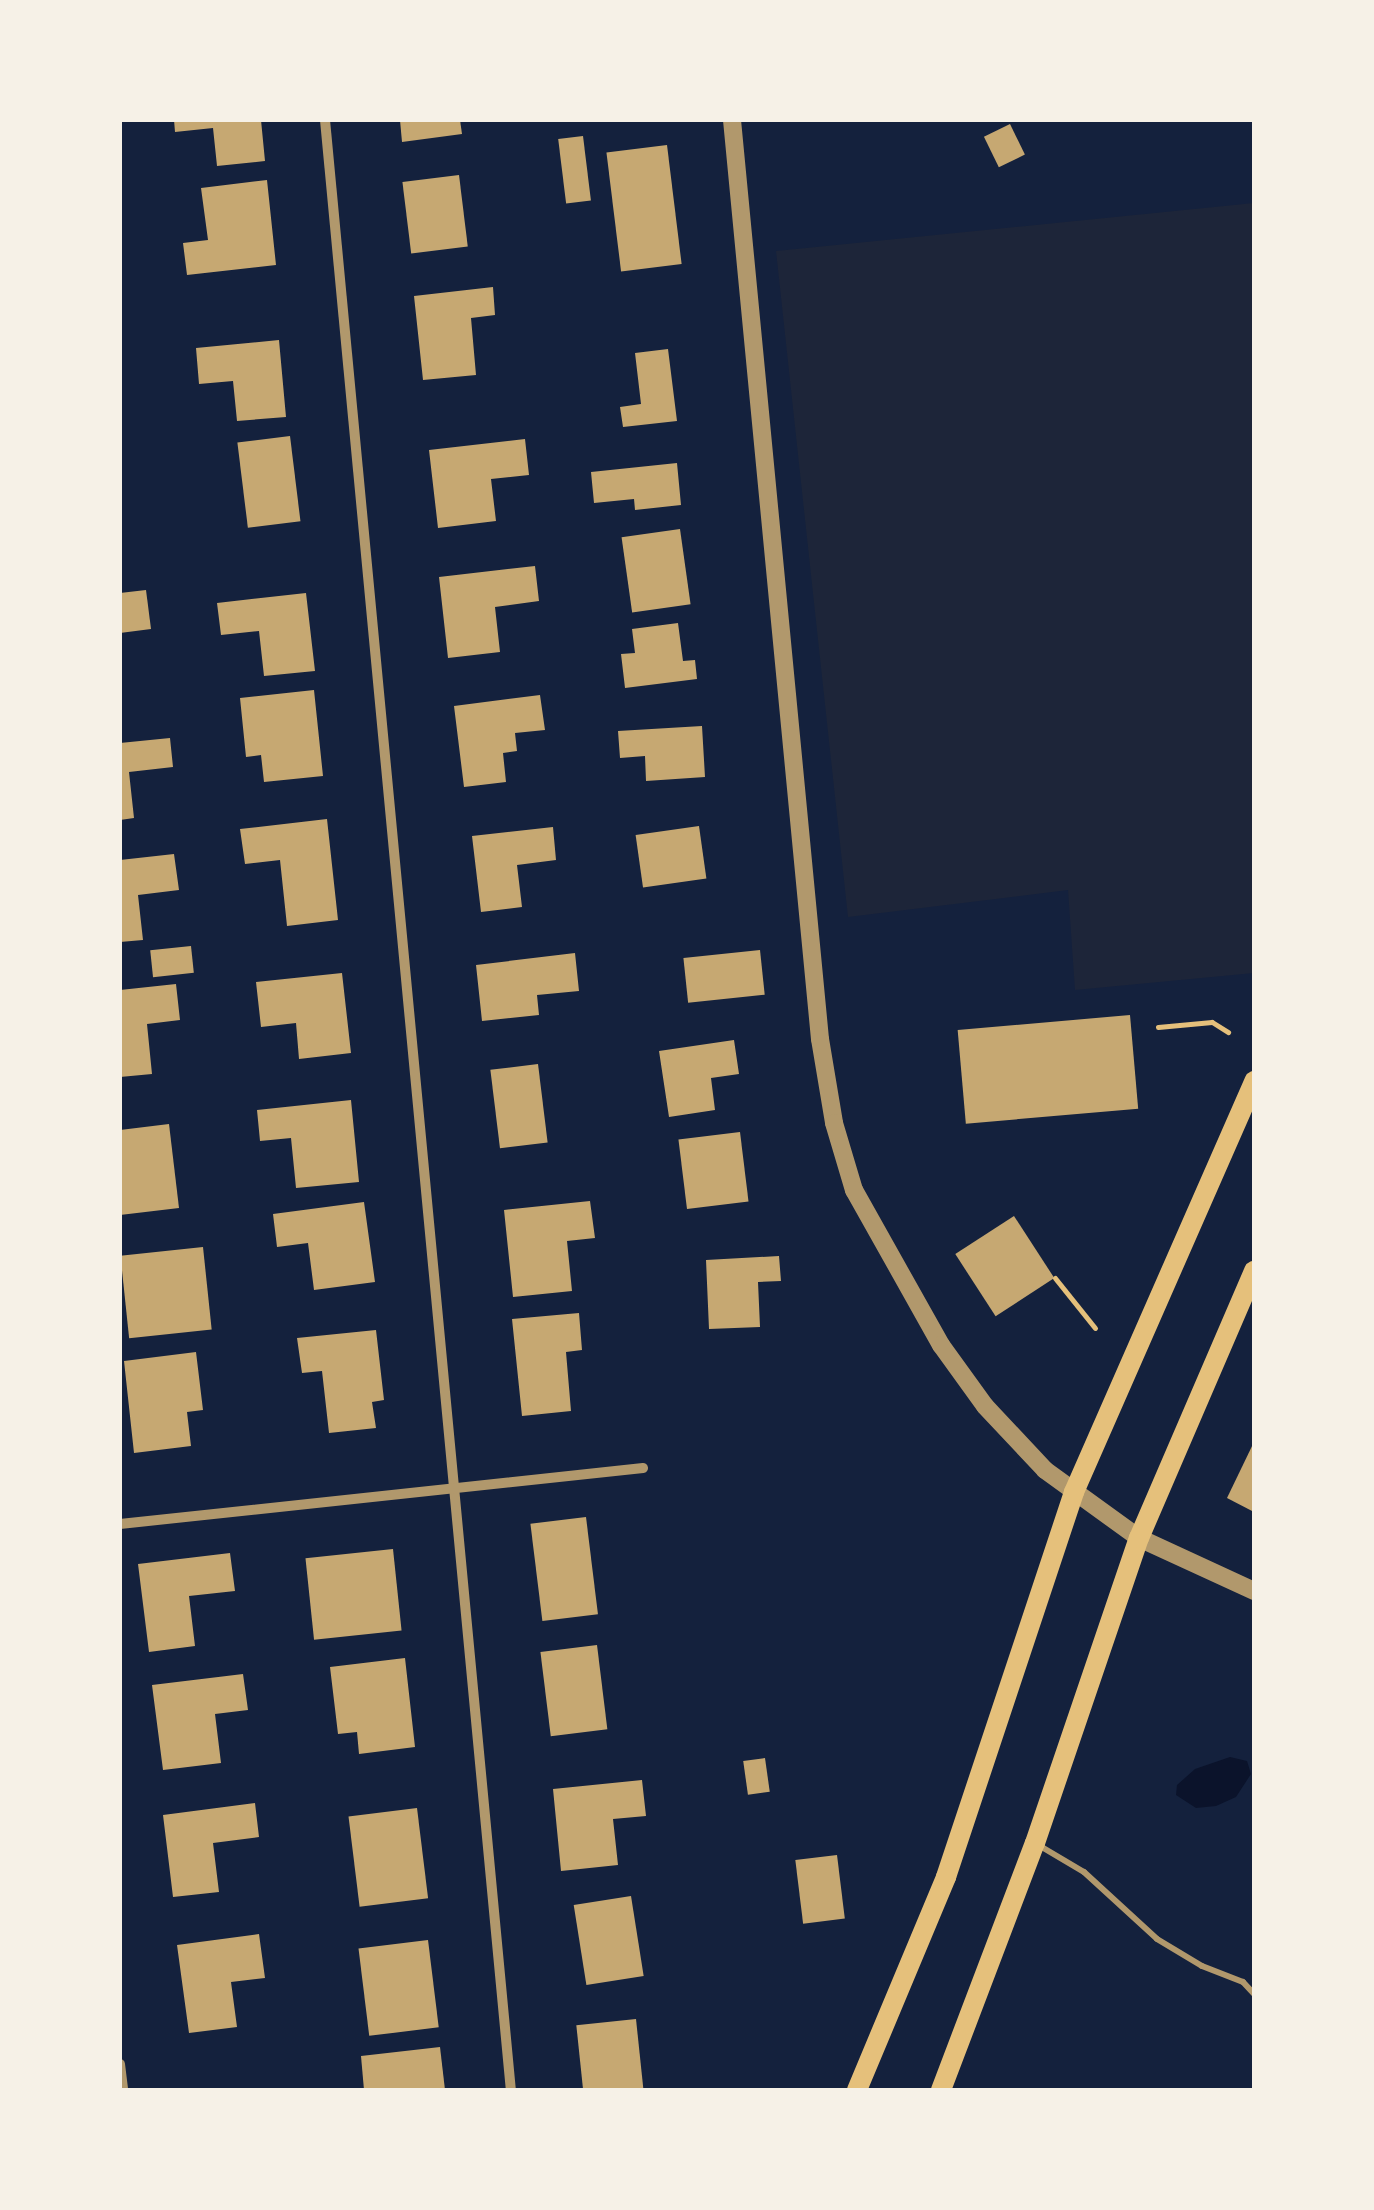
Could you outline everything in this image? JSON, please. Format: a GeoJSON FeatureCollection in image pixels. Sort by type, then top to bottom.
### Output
{"type":"FeatureCollection","features":[{"type":"Feature","properties":{"kind":"main road"},"geometry":{"type":"LineString","coordinates":[[857,2090],[946,1877],[1074,1492],[1254,1081]]}},
{"type":"Feature","properties":{"kind":"main road"},"geometry":{"type":"LineString","coordinates":[[942,2090],[1034,1843],[1139,1538],[1254,1272]]}},
{"type":"Feature","properties":{"kind":"street"},"geometry":{"type":"LineString","coordinates":[[325,120],[366,520],[451,1492],[511,2090]]}},
{"type":"Feature","properties":{"kind":"street"},"geometry":{"type":"LineString","coordinates":[[732,120],[818,1019],[834,1123],[854,1190],[941,1345],[984,1406],[1046,1470],[1139,1538],[1254,1591]]}},
{"type":"Feature","properties":{"kind":"street"},"geometry":{"type":"LineString","coordinates":[[120,1524],[451,1492],[642,1468]]}},
{"type":"Feature","properties":{"kind":"street"},"geometry":{"type":"LineString","coordinates":[[120,2064],[122,2090]]}},
{"type":"Feature","properties":{"kind":"lane"},"geometry":{"type":"LineString","coordinates":[[1034,1843],[1084,1872],[1157,1940],[1202,1966],[1244,1982],[1254,1994]]}},
{"type":"Feature","properties":{"kind":"path"},"geometry":{"type":"LineString","coordinates":[[1158,1027],[1212,1022],[1228,1032]]}},
{"type":"Feature","properties":{"kind":"path"},"geometry":{"type":"LineString","coordinates":[[1055,1278],[1095,1328]]}},
{"type":"Feature","properties":{"kind":"shaded area"},"geometry":{"type":"Polygon","coordinates":[[[1254,203],[1254,973],[1075,990],[1068,890],[848,917],[776,251],[1254,203]]]}},
{"type":"Feature","properties":{"kind":"shaded area"},"geometry":{"type":"Polygon","coordinates":[[[1230,1757],[1247,1761],[1251,1774],[1236,1797],[1216,1806],[1196,1808],[1176,1795],[1177,1785],[1195,1769],[1230,1757]]]}},
{"type":"Feature","properties":{"kind":"building"},"geometry":{"type":"Polygon","coordinates":[[[174,120],[261,120],[265,161],[217,166],[213,128],[175,132],[174,120]]]}},
{"type":"Feature","properties":{"kind":"building"},"geometry":{"type":"Polygon","coordinates":[[[400,120],[460,120],[462,134],[402,142],[400,120]]]}},
{"type":"Feature","properties":{"kind":"building"},"geometry":{"type":"Polygon","coordinates":[[[1010,124],[1025,155],[999,167],[984,137],[1010,124]]]}},
{"type":"Feature","properties":{"kind":"building"},"geometry":{"type":"Polygon","coordinates":[[[583,136],[591,201],[566,204],[558,139],[583,136]]]}},
{"type":"Feature","properties":{"kind":"building"},"geometry":{"type":"Polygon","coordinates":[[[667,145],[682,264],[621,272],[606,152],[667,145]]]}},
{"type":"Feature","properties":{"kind":"building"},"geometry":{"type":"Polygon","coordinates":[[[459,175],[468,246],[411,253],[402,182],[459,175]]]}},
{"type":"Feature","properties":{"kind":"building"},"geometry":{"type":"Polygon","coordinates":[[[267,180],[276,265],[187,275],[183,243],[208,240],[201,188],[267,180]]]}},
{"type":"Feature","properties":{"kind":"building"},"geometry":{"type":"Polygon","coordinates":[[[493,287],[495,315],[471,318],[476,375],[423,380],[414,296],[493,287]]]}},
{"type":"Feature","properties":{"kind":"building"},"geometry":{"type":"Polygon","coordinates":[[[279,340],[286,417],[237,421],[233,381],[199,384],[196,348],[279,340]]]}},
{"type":"Feature","properties":{"kind":"building"},"geometry":{"type":"Polygon","coordinates":[[[668,349],[677,421],[623,427],[620,407],[641,404],[635,353],[668,349]]]}},
{"type":"Feature","properties":{"kind":"building"},"geometry":{"type":"Polygon","coordinates":[[[290,436],[300,521],[248,528],[237,442],[290,436]]]}},
{"type":"Feature","properties":{"kind":"building"},"geometry":{"type":"Polygon","coordinates":[[[525,439],[529,475],[491,479],[496,521],[438,528],[429,450],[525,439]]]}},
{"type":"Feature","properties":{"kind":"building"},"geometry":{"type":"Polygon","coordinates":[[[677,463],[681,505],[635,510],[634,499],[594,503],[591,472],[677,463]]]}},
{"type":"Feature","properties":{"kind":"building"},"geometry":{"type":"Polygon","coordinates":[[[680,529],[691,604],[632,612],[622,537],[680,529]]]}},
{"type":"Feature","properties":{"kind":"building"},"geometry":{"type":"Polygon","coordinates":[[[535,566],[539,601],[495,607],[500,652],[448,658],[439,577],[535,566]]]}},
{"type":"Feature","properties":{"kind":"building"},"geometry":{"type":"Polygon","coordinates":[[[146,590],[151,629],[120,633],[120,593],[146,590]]]}},
{"type":"Feature","properties":{"kind":"building"},"geometry":{"type":"Polygon","coordinates":[[[306,593],[315,671],[264,676],[259,631],[221,635],[217,603],[306,593]]]}},
{"type":"Feature","properties":{"kind":"building"},"geometry":{"type":"Polygon","coordinates":[[[678,623],[683,661],[695,660],[697,679],[625,688],[621,654],[635,653],[632,629],[678,623]]]}},
{"type":"Feature","properties":{"kind":"building"},"geometry":{"type":"Polygon","coordinates":[[[314,690],[323,776],[264,782],[261,755],[246,757],[240,698],[314,690]]]}},
{"type":"Feature","properties":{"kind":"building"},"geometry":{"type":"Polygon","coordinates":[[[540,695],[545,730],[515,733],[517,751],[503,753],[506,782],[464,787],[454,706],[540,695]]]}},
{"type":"Feature","properties":{"kind":"building"},"geometry":{"type":"Polygon","coordinates":[[[702,726],[705,777],[646,781],[645,756],[620,758],[618,731],[702,726]]]}},
{"type":"Feature","properties":{"kind":"building"},"geometry":{"type":"Polygon","coordinates":[[[170,738],[173,767],[129,772],[134,818],[120,820],[120,743],[170,738]]]}},
{"type":"Feature","properties":{"kind":"building"},"geometry":{"type":"Polygon","coordinates":[[[327,819],[338,920],[287,926],[280,860],[245,864],[240,829],[327,819]]]}},
{"type":"Feature","properties":{"kind":"building"},"geometry":{"type":"Polygon","coordinates":[[[699,826],[706,878],[643,887],[636,835],[699,826]]]}},
{"type":"Feature","properties":{"kind":"building"},"geometry":{"type":"Polygon","coordinates":[[[553,827],[556,860],[517,865],[522,907],[481,912],[472,836],[553,827]]]}},
{"type":"Feature","properties":{"kind":"building"},"geometry":{"type":"Polygon","coordinates":[[[174,854],[179,890],[138,895],[143,940],[120,942],[120,860],[174,854]]]}},
{"type":"Feature","properties":{"kind":"building"},"geometry":{"type":"Polygon","coordinates":[[[191,946],[194,973],[153,977],[150,950],[191,946]]]}},
{"type":"Feature","properties":{"kind":"building"},"geometry":{"type":"Polygon","coordinates":[[[760,950],[765,995],[688,1003],[683,958],[760,950]]]}},
{"type":"Feature","properties":{"kind":"building"},"geometry":{"type":"Polygon","coordinates":[[[575,953],[579,991],[537,995],[539,1015],[482,1021],[476,965],[575,953]]]}},
{"type":"Feature","properties":{"kind":"building"},"geometry":{"type":"Polygon","coordinates":[[[342,973],[351,1053],[299,1059],[296,1023],[261,1027],[256,982],[342,973]]]}},
{"type":"Feature","properties":{"kind":"building"},"geometry":{"type":"Polygon","coordinates":[[[176,984],[180,1020],[147,1024],[152,1074],[120,1077],[120,990],[176,984]]]}},
{"type":"Feature","properties":{"kind":"building"},"geometry":{"type":"Polygon","coordinates":[[[1130,1015],[1138,1109],[966,1124],[958,1030],[1130,1015]]]}},
{"type":"Feature","properties":{"kind":"building"},"geometry":{"type":"Polygon","coordinates":[[[734,1040],[739,1074],[711,1078],[715,1110],[669,1117],[659,1051],[734,1040]]]}},
{"type":"Feature","properties":{"kind":"building"},"geometry":{"type":"Polygon","coordinates":[[[538,1064],[548,1142],[500,1148],[490,1070],[538,1064]]]}},
{"type":"Feature","properties":{"kind":"building"},"geometry":{"type":"Polygon","coordinates":[[[351,1100],[359,1182],[296,1188],[291,1138],[260,1141],[257,1110],[351,1100]]]}},
{"type":"Feature","properties":{"kind":"building"},"geometry":{"type":"Polygon","coordinates":[[[169,1124],[179,1208],[120,1215],[120,1130],[169,1124]]]}},
{"type":"Feature","properties":{"kind":"building"},"geometry":{"type":"Polygon","coordinates":[[[740,1132],[749,1201],[687,1209],[678,1140],[740,1132]]]}},
{"type":"Feature","properties":{"kind":"building"},"geometry":{"type":"Polygon","coordinates":[[[590,1201],[595,1238],[567,1241],[572,1291],[513,1297],[504,1210],[590,1201]]]}},
{"type":"Feature","properties":{"kind":"building"},"geometry":{"type":"Polygon","coordinates":[[[364,1202],[375,1282],[314,1290],[308,1243],[277,1247],[273,1214],[364,1202]]]}},
{"type":"Feature","properties":{"kind":"building"},"geometry":{"type":"Polygon","coordinates":[[[1014,1216],[1054,1278],[996,1316],[955,1254],[1014,1216]]]}},
{"type":"Feature","properties":{"kind":"building"},"geometry":{"type":"Polygon","coordinates":[[[203,1247],[212,1330],[129,1338],[120,1256],[203,1247]]]}},
{"type":"Feature","properties":{"kind":"building"},"geometry":{"type":"Polygon","coordinates":[[[779,1256],[781,1281],[758,1282],[760,1327],[709,1329],[706,1260],[779,1256]]]}},
{"type":"Feature","properties":{"kind":"building"},"geometry":{"type":"Polygon","coordinates":[[[579,1313],[582,1350],[566,1352],[571,1411],[522,1416],[512,1319],[579,1313]]]}},
{"type":"Feature","properties":{"kind":"building"},"geometry":{"type":"Polygon","coordinates":[[[376,1330],[384,1400],[372,1402],[376,1428],[329,1433],[322,1371],[302,1373],[297,1338],[376,1330]]]}},
{"type":"Feature","properties":{"kind":"building"},"geometry":{"type":"Polygon","coordinates":[[[196,1352],[203,1410],[187,1412],[191,1446],[134,1453],[124,1361],[196,1352]]]}},
{"type":"Feature","properties":{"kind":"building"},"geometry":{"type":"Polygon","coordinates":[[[1254,1442],[1254,1512],[1227,1498],[1254,1442]]]}},
{"type":"Feature","properties":{"kind":"building"},"geometry":{"type":"Polygon","coordinates":[[[586,1517],[598,1614],[542,1621],[530,1524],[586,1517]]]}},
{"type":"Feature","properties":{"kind":"building"},"geometry":{"type":"Polygon","coordinates":[[[393,1549],[402,1631],[314,1640],[305,1558],[393,1549]]]}},
{"type":"Feature","properties":{"kind":"building"},"geometry":{"type":"Polygon","coordinates":[[[230,1553],[235,1591],[189,1596],[195,1646],[149,1652],[138,1564],[230,1553]]]}},
{"type":"Feature","properties":{"kind":"building"},"geometry":{"type":"Polygon","coordinates":[[[597,1645],[607,1729],[551,1736],[540,1652],[597,1645]]]}},
{"type":"Feature","properties":{"kind":"building"},"geometry":{"type":"Polygon","coordinates":[[[405,1658],[415,1747],[359,1754],[357,1732],[338,1734],[330,1667],[405,1658]]]}},
{"type":"Feature","properties":{"kind":"building"},"geometry":{"type":"Polygon","coordinates":[[[243,1674],[248,1710],[215,1714],[221,1763],[163,1770],[152,1685],[243,1674]]]}},
{"type":"Feature","properties":{"kind":"building"},"geometry":{"type":"Polygon","coordinates":[[[765,1758],[770,1792],[748,1795],[743,1761],[765,1758]]]}},
{"type":"Feature","properties":{"kind":"building"},"geometry":{"type":"Polygon","coordinates":[[[642,1780],[646,1816],[613,1819],[618,1865],[561,1871],[553,1789],[642,1780]]]}},
{"type":"Feature","properties":{"kind":"building"},"geometry":{"type":"Polygon","coordinates":[[[255,1803],[259,1837],[213,1843],[219,1892],[173,1897],[163,1815],[255,1803]]]}},
{"type":"Feature","properties":{"kind":"building"},"geometry":{"type":"Polygon","coordinates":[[[417,1808],[428,1898],[360,1907],[349,1816],[417,1808]]]}},
{"type":"Feature","properties":{"kind":"building"},"geometry":{"type":"Polygon","coordinates":[[[837,1855],[845,1919],[803,1924],[795,1860],[837,1855]]]}},
{"type":"Feature","properties":{"kind":"building"},"geometry":{"type":"Polygon","coordinates":[[[631,1896],[644,1976],[586,1985],[574,1905],[631,1896]]]}},
{"type":"Feature","properties":{"kind":"building"},"geometry":{"type":"Polygon","coordinates":[[[259,1934],[265,1978],[231,1982],[237,2027],[189,2033],[177,1945],[259,1934]]]}},
{"type":"Feature","properties":{"kind":"building"},"geometry":{"type":"Polygon","coordinates":[[[428,1940],[439,2027],[369,2036],[359,1949],[428,1940]]]}},
{"type":"Feature","properties":{"kind":"building"},"geometry":{"type":"Polygon","coordinates":[[[636,2019],[643,2090],[583,2090],[576,2025],[636,2019]]]}},
{"type":"Feature","properties":{"kind":"building"},"geometry":{"type":"Polygon","coordinates":[[[440,2047],[445,2090],[364,2090],[361,2056],[440,2047]]]}}]}
